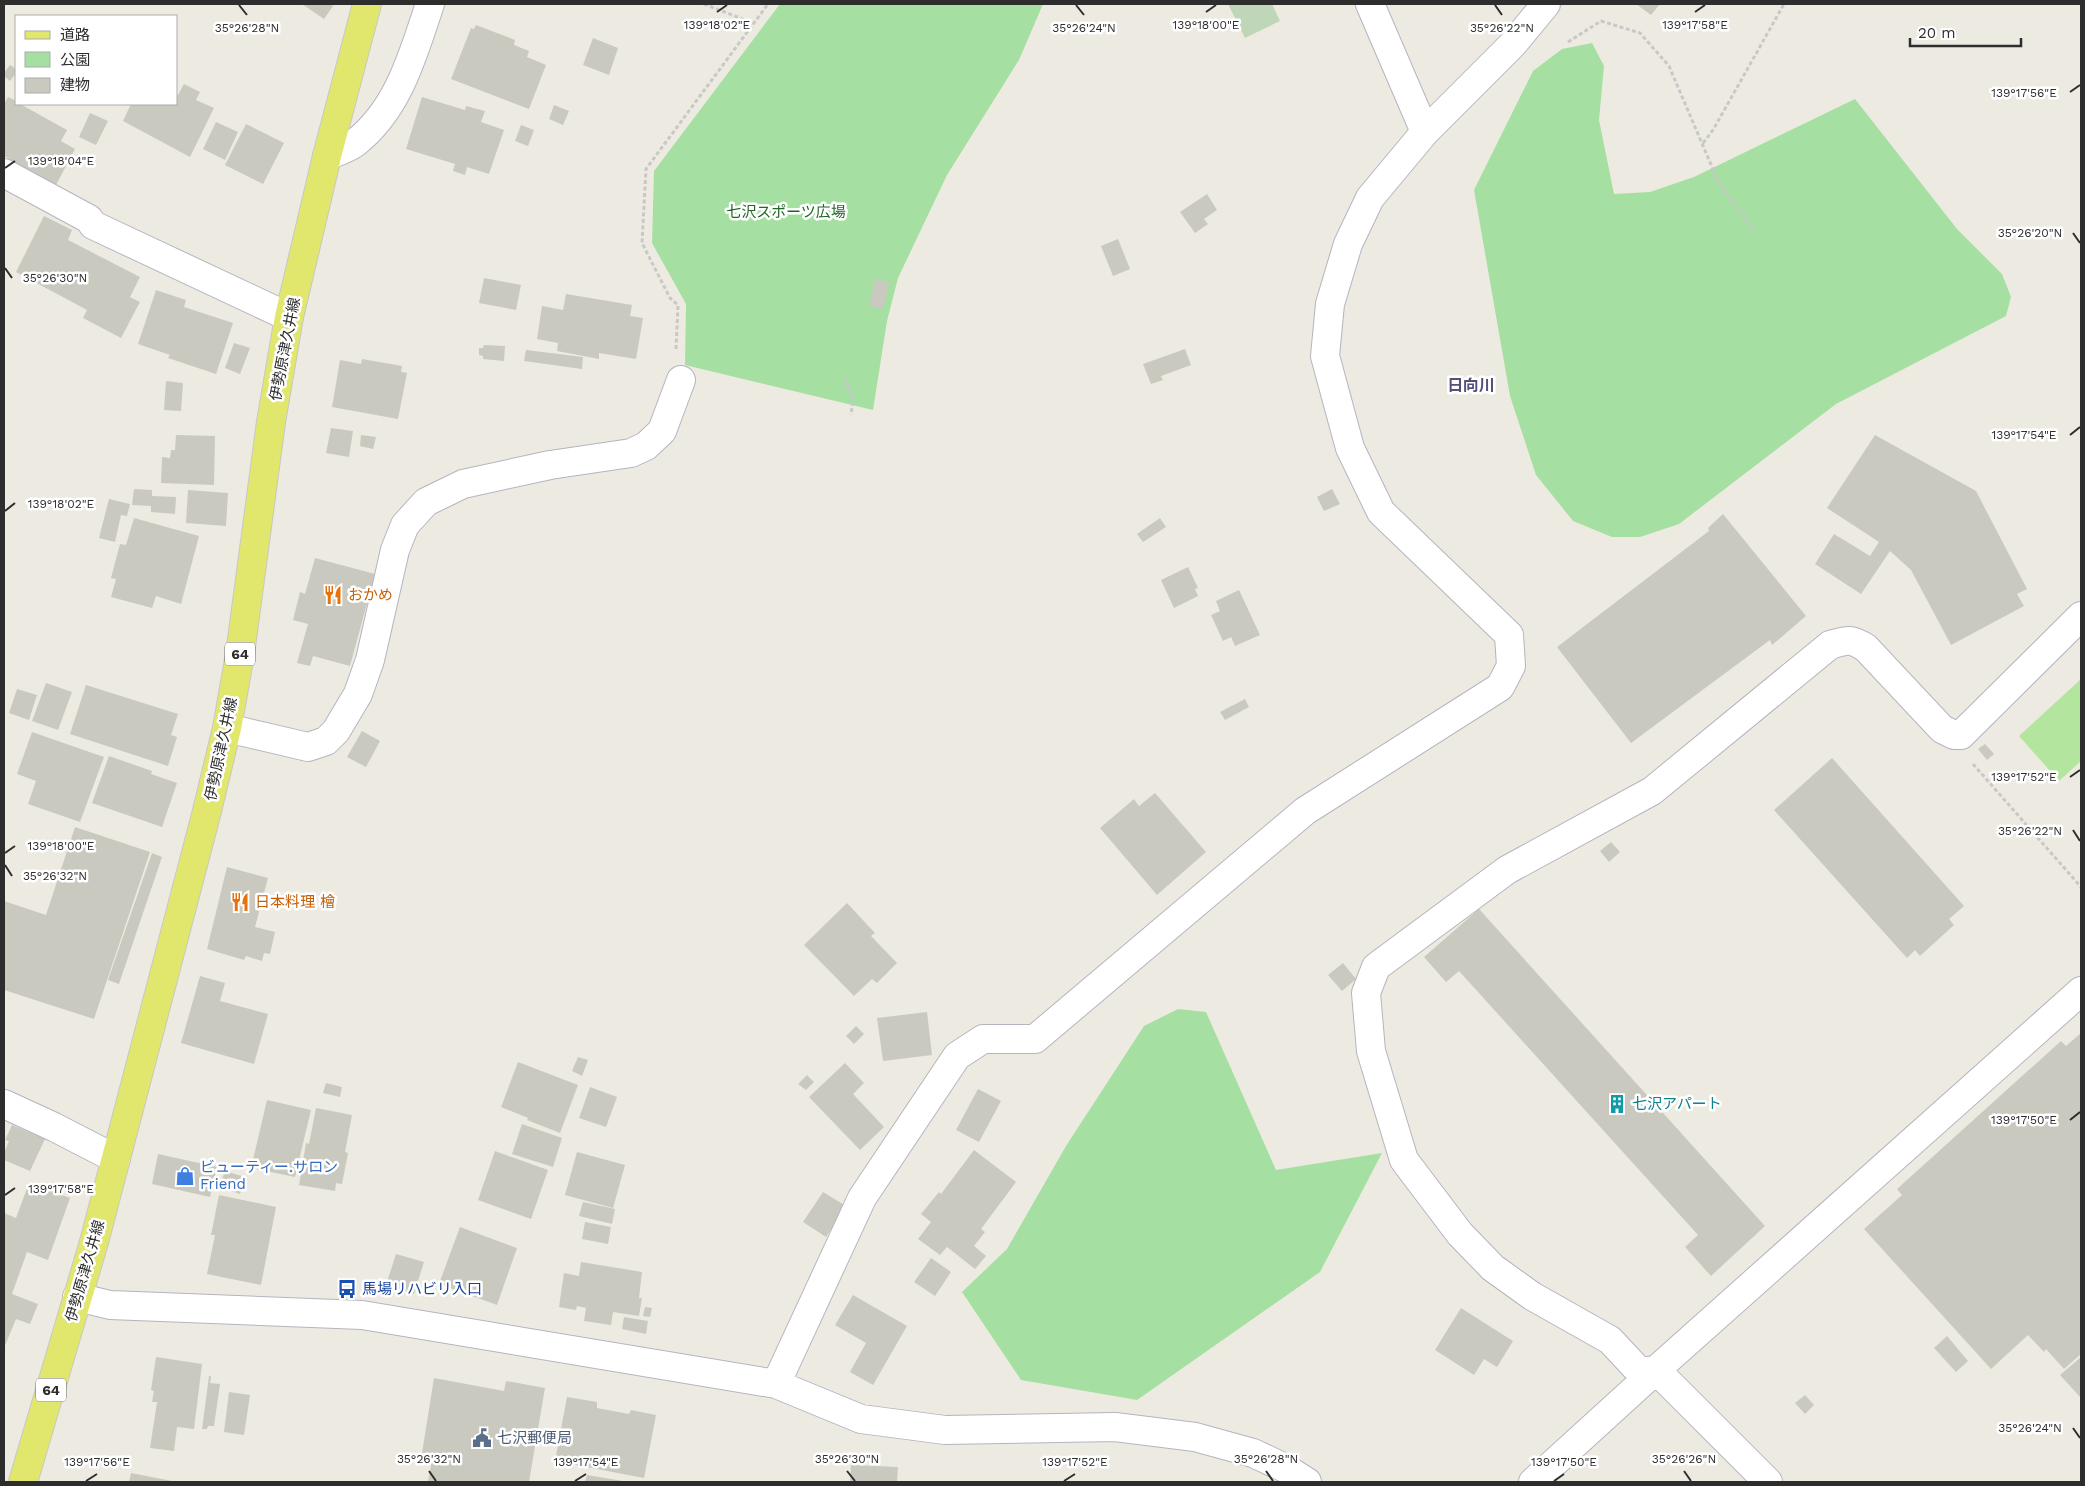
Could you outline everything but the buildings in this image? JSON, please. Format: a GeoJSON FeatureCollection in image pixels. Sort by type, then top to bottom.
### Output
{"type":"FeatureCollection","features":[{"type":"Feature","properties":{"kind":"main road","name":"伊勢原津久井線"},"geometry":{"type":"LineString","coordinates":[[23,1482],[116,1159],[227,728],[240,654],[271,422],[290,317],[327,156],[367,4]]}},
{"type":"Feature","properties":{"kind":"street"},"geometry":{"type":"LineString","coordinates":[[327,156],[354,144],[382,117],[406,75],[430,4]]}},
{"type":"Feature","properties":{"kind":"street"},"geometry":{"type":"LineString","coordinates":[[1370,4],[1424,132]]}},
{"type":"Feature","properties":{"kind":"street"},"geometry":{"type":"LineString","coordinates":[[776,1384],[862,1198],[956,1056],[983,1039],[1035,1039],[1305,810],[1500,687],[1511,666],[1509,635],[1381,512],[1350,448],[1325,356],[1330,304],[1348,244],[1370,198],[1424,132],[1513,44],[1546,4]]}},
{"type":"Feature","properties":{"kind":"street"},"geometry":{"type":"LineString","coordinates":[[4,173],[89,219],[93,224],[290,317]]}},
{"type":"Feature","properties":{"kind":"street"},"geometry":{"type":"LineString","coordinates":[[227,728],[308,747],[326,741],[336,732],[358,694],[370,660],[395,550],[405,525],[426,502],[464,484],[550,465],[631,454],[646,446],[662,431],[678,368]]}},
{"type":"Feature","properties":{"kind":"street"},"geometry":{"type":"LineString","coordinates":[[1656,1370],[1640,1372],[1610,1340],[1532,1296],[1493,1268],[1460,1234],[1404,1160],[1371,1051],[1366,993],[1376,967],[1507,870],[1652,791],[1830,645],[1845,640],[1855,641],[1866,648],[1942,729],[1954,735],[1961,735],[2081,616]]}},
{"type":"Feature","properties":{"kind":"street"},"geometry":{"type":"LineString","coordinates":[[1533,1482],[2081,991]]}},
{"type":"Feature","properties":{"kind":"street"},"geometry":{"type":"LineString","coordinates":[[4,1104],[116,1159]]}},
{"type":"Feature","properties":{"kind":"street"},"geometry":{"type":"LineString","coordinates":[[77,1297],[110,1305],[362,1314],[776,1384],[861,1419],[945,1430],[1115,1427],[1195,1437],[1252,1453],[1285,1468],[1307,1482]]}},
{"type":"Feature","properties":{"kind":"street"},"geometry":{"type":"LineString","coordinates":[[1656,1370],[1768,1482]]}},
{"type":"Feature","properties":{"kind":"path"},"geometry":{"type":"LineString","coordinates":[[704,4],[753,23]]}},
{"type":"Feature","properties":{"kind":"path"},"geometry":{"type":"LineString","coordinates":[[678,368],[678,305],[670,298],[642,243],[646,168],[768,4]]}},
{"type":"Feature","properties":{"kind":"path"},"geometry":{"type":"LineString","coordinates":[[1704,143],[1714,130],[1784,4]]}},
{"type":"Feature","properties":{"kind":"path"},"geometry":{"type":"LineString","coordinates":[[1568,42],[1601,21],[1640,33],[1669,66],[1704,143],[1718,181],[1754,232]]}},
{"type":"Feature","properties":{"kind":"path"},"geometry":{"type":"LineString","coordinates":[[844,377],[853,400],[851,416]]}},
{"type":"Feature","properties":{"kind":"path"},"geometry":{"type":"LineString","coordinates":[[1961,735],[1962,751],[2081,887]]}},
{"type":"Feature","properties":{"kind":"green space","name":"七沢スポーツ広場"},"geometry":{"type":"Polygon","coordinates":[[[780,4],[1043,4],[1019,60],[947,175],[898,278],[887,321],[873,410],[685,365],[686,304],[652,243],[654,171],[780,4]]]}},
{"type":"Feature","properties":{"kind":"green space"},"geometry":{"type":"Polygon","coordinates":[[[1228,4],[1272,4],[1280,21],[1245,38],[1228,4]]]}},
{"type":"Feature","properties":{"kind":"green space"},"geometry":{"type":"Polygon","coordinates":[[[1592,43],[1604,66],[1599,120],[1614,194],[1650,192],[1694,177],[1855,99],[1957,229],[2002,274],[2011,297],[2006,316],[1836,404],[1679,524],[1640,537],[1612,537],[1573,521],[1536,475],[1510,396],[1474,190],[1533,71],[1562,49],[1592,43]]]}},
{"type":"Feature","properties":{"kind":"green space"},"geometry":{"type":"Polygon","coordinates":[[[2081,679],[2081,761],[2059,781],[2019,736],[2081,679]]]}},
{"type":"Feature","properties":{"kind":"green space"},"geometry":{"type":"Polygon","coordinates":[[[1178,1009],[1206,1012],[1276,1170],[1382,1153],[1320,1272],[1137,1400],[1021,1380],[962,1292],[1007,1249],[1066,1146],[1144,1026],[1178,1009]]]}},
{"type":"Feature","properties":{"kind":"place","name":"おかめ"},"geometry":{"type":"Point","coordinates":[333,595]}},
{"type":"Feature","properties":{"kind":"place","name":"日本料理 檜"},"geometry":{"type":"Point","coordinates":[240,902]}},
{"type":"Feature","properties":{"kind":"place","name":"七沢アパート"},"geometry":{"type":"Point","coordinates":[1617,1104]}},
{"type":"Feature","properties":{"kind":"place","name":"ビューティー.サロン Friend"},"geometry":{"type":"Point","coordinates":[185,1176]}},
{"type":"Feature","properties":{"kind":"place","name":"馬場リハビリ入口"},"geometry":{"type":"Point","coordinates":[347,1289]}},
{"type":"Feature","properties":{"kind":"place","name":"七沢郵便局"},"geometry":{"type":"Point","coordinates":[482,1438]}},
{"type":"Feature","properties":{"kind":"district","name":"日向川"},"geometry":{"type":"Point","coordinates":[1471,385]}}]}
